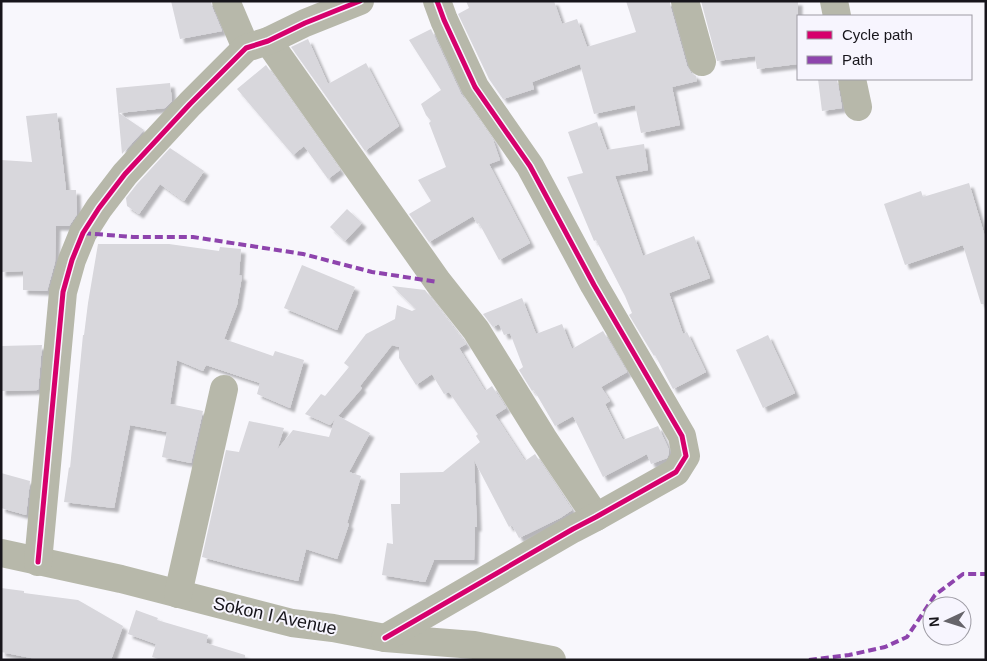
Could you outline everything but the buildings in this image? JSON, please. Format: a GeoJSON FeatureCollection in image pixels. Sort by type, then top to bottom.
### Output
{"type":"FeatureCollection","features":[{"type":"Feature","properties":{"kind":"street"},"geometry":{"type":"LineString","coordinates":[[226,1],[257,45],[476,330],[543,438],[596,517]]}},
{"type":"Feature","properties":{"kind":"street"},"geometry":{"type":"LineString","coordinates":[[38,562],[63,292],[72,260],[83,233],[125,174],[190,104],[257,45],[360,1]]}},
{"type":"Feature","properties":{"kind":"street"},"geometry":{"type":"LineString","coordinates":[[385,638],[572,528],[596,517],[676,472],[686,456],[682,436],[594,285],[530,166],[475,87],[437,1]]}},
{"type":"Feature","properties":{"kind":"street"},"geometry":{"type":"LineString","coordinates":[[685,1],[702,62]]}},
{"type":"Feature","properties":{"kind":"street"},"geometry":{"type":"LineString","coordinates":[[834,1],[837,15]]}},
{"type":"Feature","properties":{"kind":"street"},"geometry":{"type":"LineString","coordinates":[[852,80],[858,107]]}},
{"type":"Feature","properties":{"kind":"street"},"geometry":{"type":"LineString","coordinates":[[178,594],[224,389]]}},
{"type":"Feature","properties":{"kind":"street","name":"Sokon I Avenue"},"geometry":{"type":"LineString","coordinates":[[1,553],[121,579],[292,623],[333,628],[385,638],[474,645],[552,660]]}},
{"type":"Feature","properties":{"kind":"marked path"},"geometry":{"type":"LineString","coordinates":[[83,233],[133,237],[193,237],[303,254],[372,272],[438,282]]}},
{"type":"Feature","properties":{"kind":"marked path"},"geometry":{"type":"LineString","coordinates":[[809,660],[849,655],[885,647],[907,637],[935,595],[963,574],[986,574]]}},
{"type":"Feature","properties":{"kind":"cycle path"},"geometry":{"type":"LineString","coordinates":[[38,562],[63,292],[72,260],[83,233],[125,174],[190,104],[246,48],[268,41],[305,23],[360,1]]}},
{"type":"Feature","properties":{"kind":"cycle path"},"geometry":{"type":"LineString","coordinates":[[385,638],[573,529],[676,472],[686,456],[682,436],[594,285],[530,166],[475,87],[437,1]]}}]}
